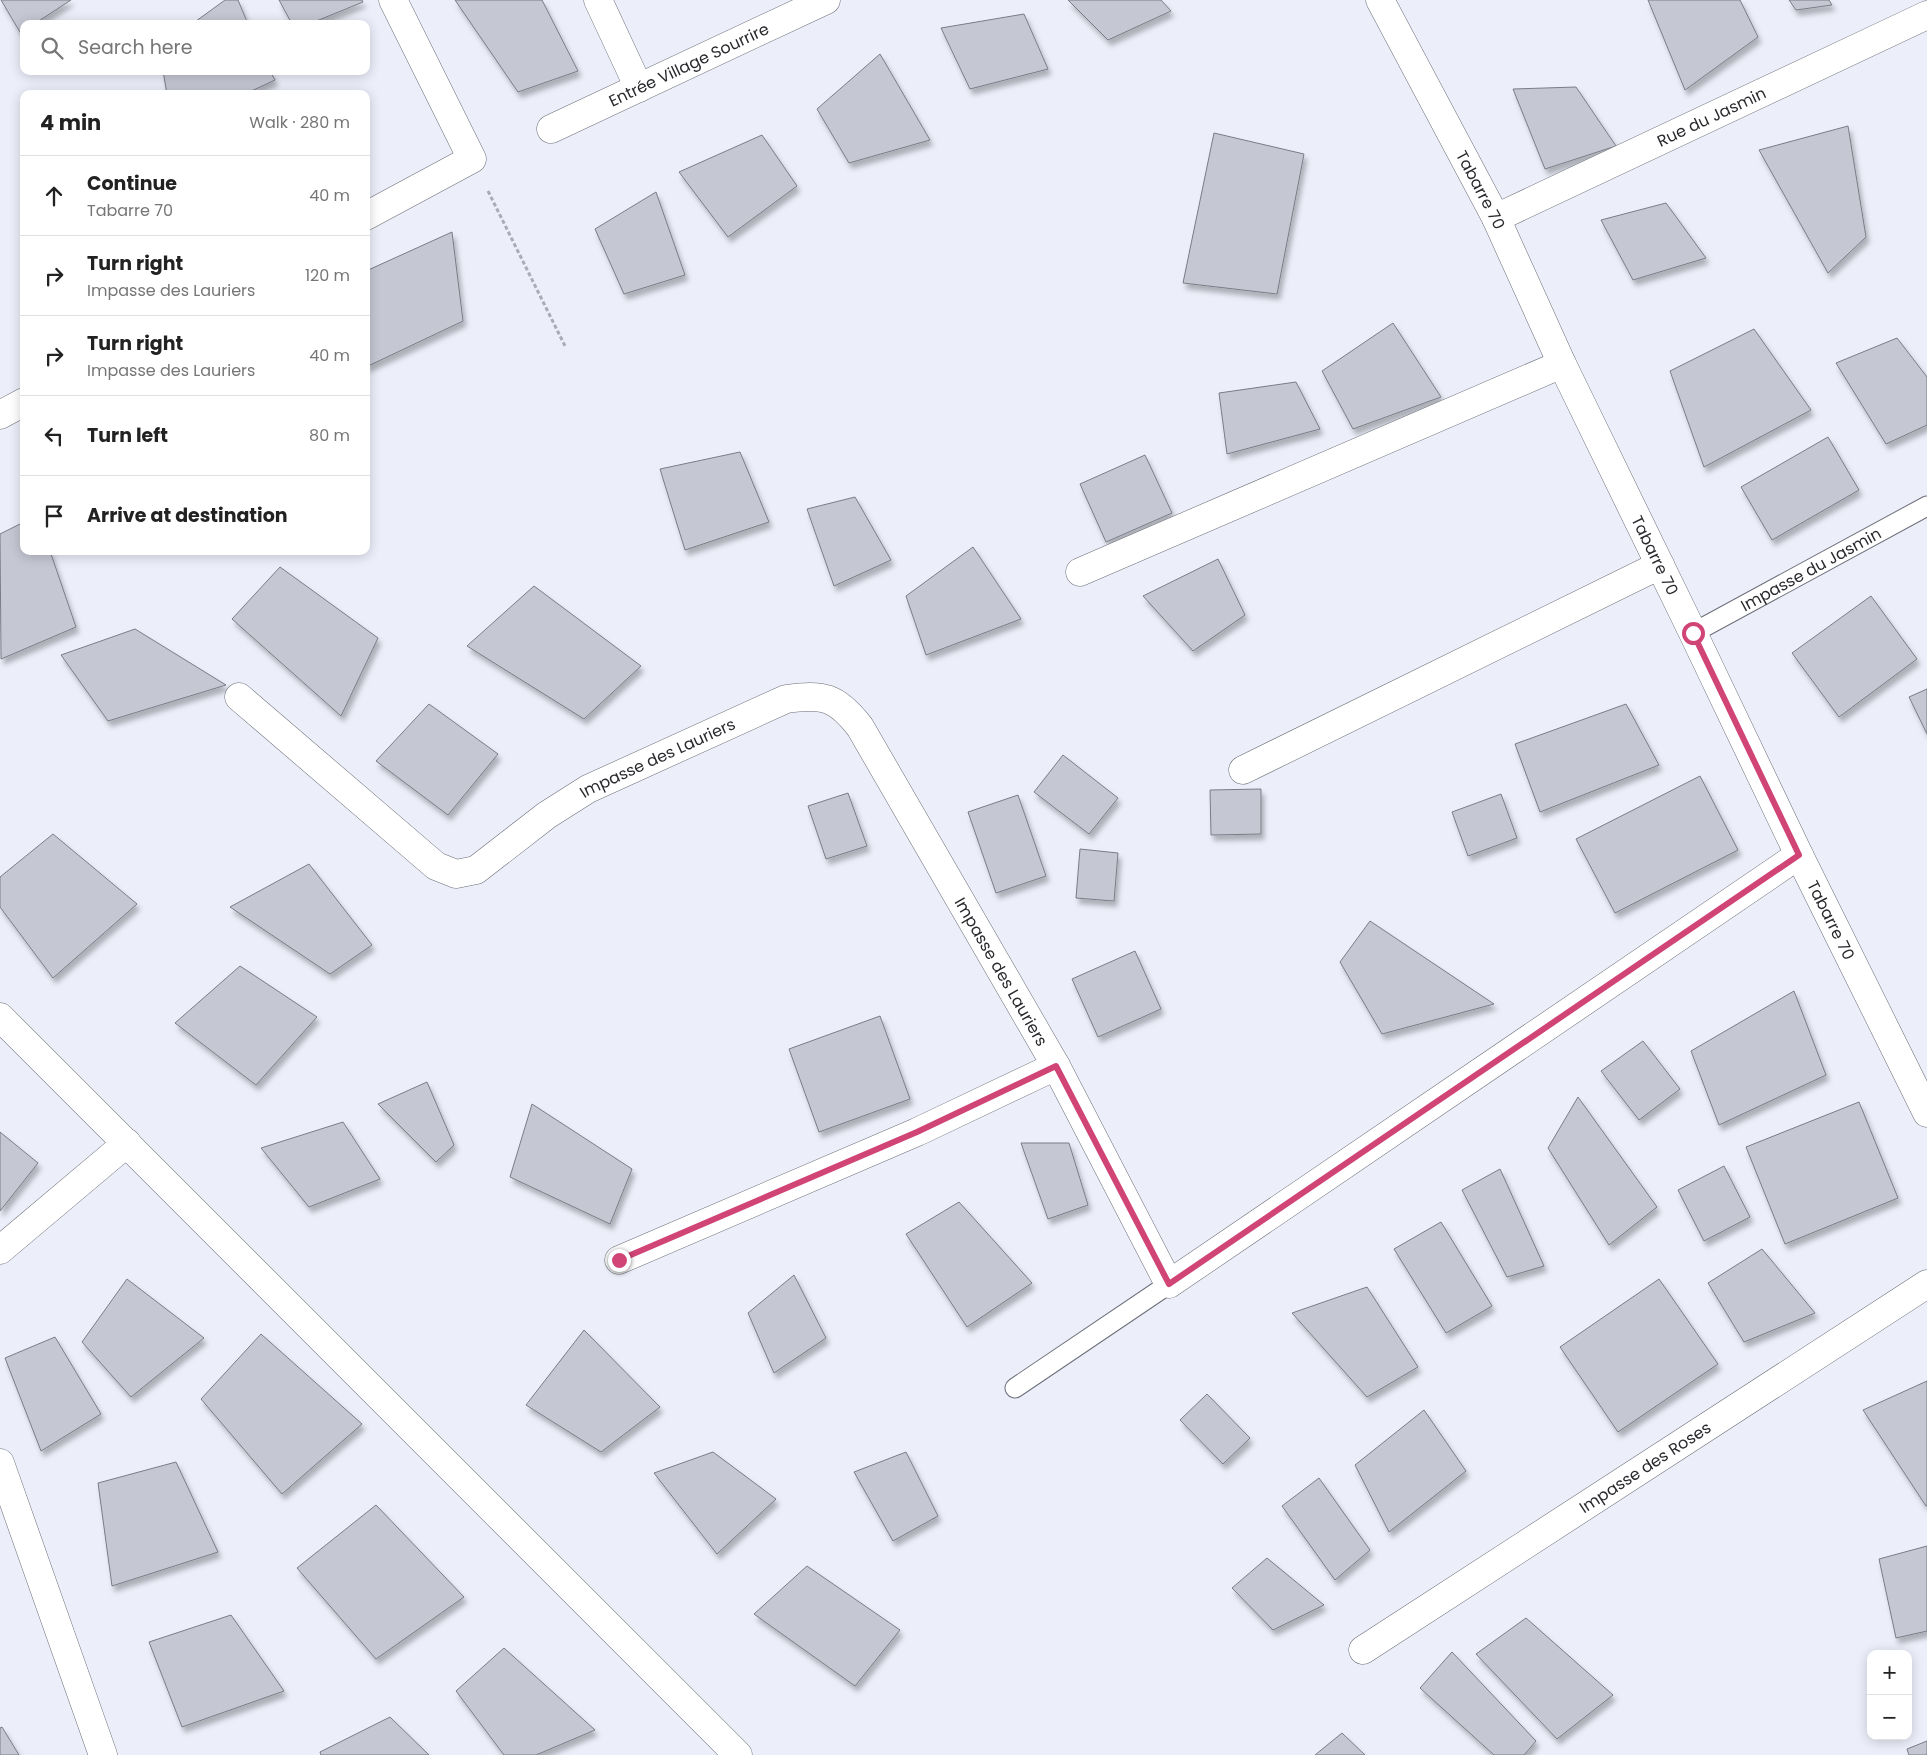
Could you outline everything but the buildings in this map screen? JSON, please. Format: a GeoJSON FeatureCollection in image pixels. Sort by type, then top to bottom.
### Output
{"type":"FeatureCollection","features":[{"type":"Feature","properties":{"kind":"street"},"geometry":{"type":"LineString","coordinates":[[370,214],[472,159],[393,0]]}},
{"type":"Feature","properties":{"kind":"street"},"geometry":{"type":"LineString","coordinates":[[598,0],[639,88]]}},
{"type":"Feature","properties":{"kind":"street","name":"Entrée Village Sourrire"},"geometry":{"type":"LineString","coordinates":[[551,129],[826,0]]}},
{"type":"Feature","properties":{"kind":"street","name":"Tabarre 70"},"geometry":{"type":"LineString","coordinates":[[1380,0],[1496,218],[1562,364],[1799,855],[1927,1113]]}},
{"type":"Feature","properties":{"kind":"street","name":"Rue du Jasmin"},"geometry":{"type":"LineString","coordinates":[[1496,218],[1927,15]]}},
{"type":"Feature","properties":{"kind":"street"},"geometry":{"type":"LineString","coordinates":[[1080,572],[1562,364]]}},
{"type":"Feature","properties":{"kind":"street"},"geometry":{"type":"LineString","coordinates":[[0,415],[20,404]]}},
{"type":"Feature","properties":{"kind":"street"},"geometry":{"type":"LineString","coordinates":[[1242,770],[1660,565]]}},
{"type":"Feature","properties":{"kind":"street","name":"Impasse des Lauriers"},"geometry":{"type":"LineString","coordinates":[[240,698],[436,866],[456,874],[476,870],[547,814],[588,789],[786,699],[810,696],[830,699],[848,711],[860,727],[1056,1066],[1169,1284]]}},
{"type":"Feature","properties":{"kind":"street"},"geometry":{"type":"LineString","coordinates":[[1169,1284],[1799,855]]}},
{"type":"Feature","properties":{"kind":"street"},"geometry":{"type":"LineString","coordinates":[[0,1017],[738,1755]]}},
{"type":"Feature","properties":{"kind":"street"},"geometry":{"type":"LineString","coordinates":[[619,1260],[917,1132],[1056,1066]]}},
{"type":"Feature","properties":{"kind":"street"},"geometry":{"type":"LineString","coordinates":[[0,1250],[127,1143]]}},
{"type":"Feature","properties":{"kind":"street","name":"Impasse des Roses"},"geometry":{"type":"LineString","coordinates":[[1363,1650],[1927,1284]]}},
{"type":"Feature","properties":{"kind":"street"},"geometry":{"type":"LineString","coordinates":[[0,1464],[103,1755]]}},
{"type":"Feature","properties":{"kind":"lane","name":"Impasse du Jasmin"},"geometry":{"type":"LineString","coordinates":[[1693,633],[1927,506]]}},
{"type":"Feature","properties":{"kind":"lane"},"geometry":{"type":"LineString","coordinates":[[1015,1388],[1169,1284]]}},
{"type":"Feature","properties":{"kind":"path"},"geometry":{"type":"LineString","coordinates":[[472,159],[566,348]]}},
{"type":"Feature","properties":{"kind":"route"},"geometry":{"type":"LineString","coordinates":[[619,1260],[917,1132],[1056,1066],[1169,1284],[1799,855],[1693,633]]}}]}
